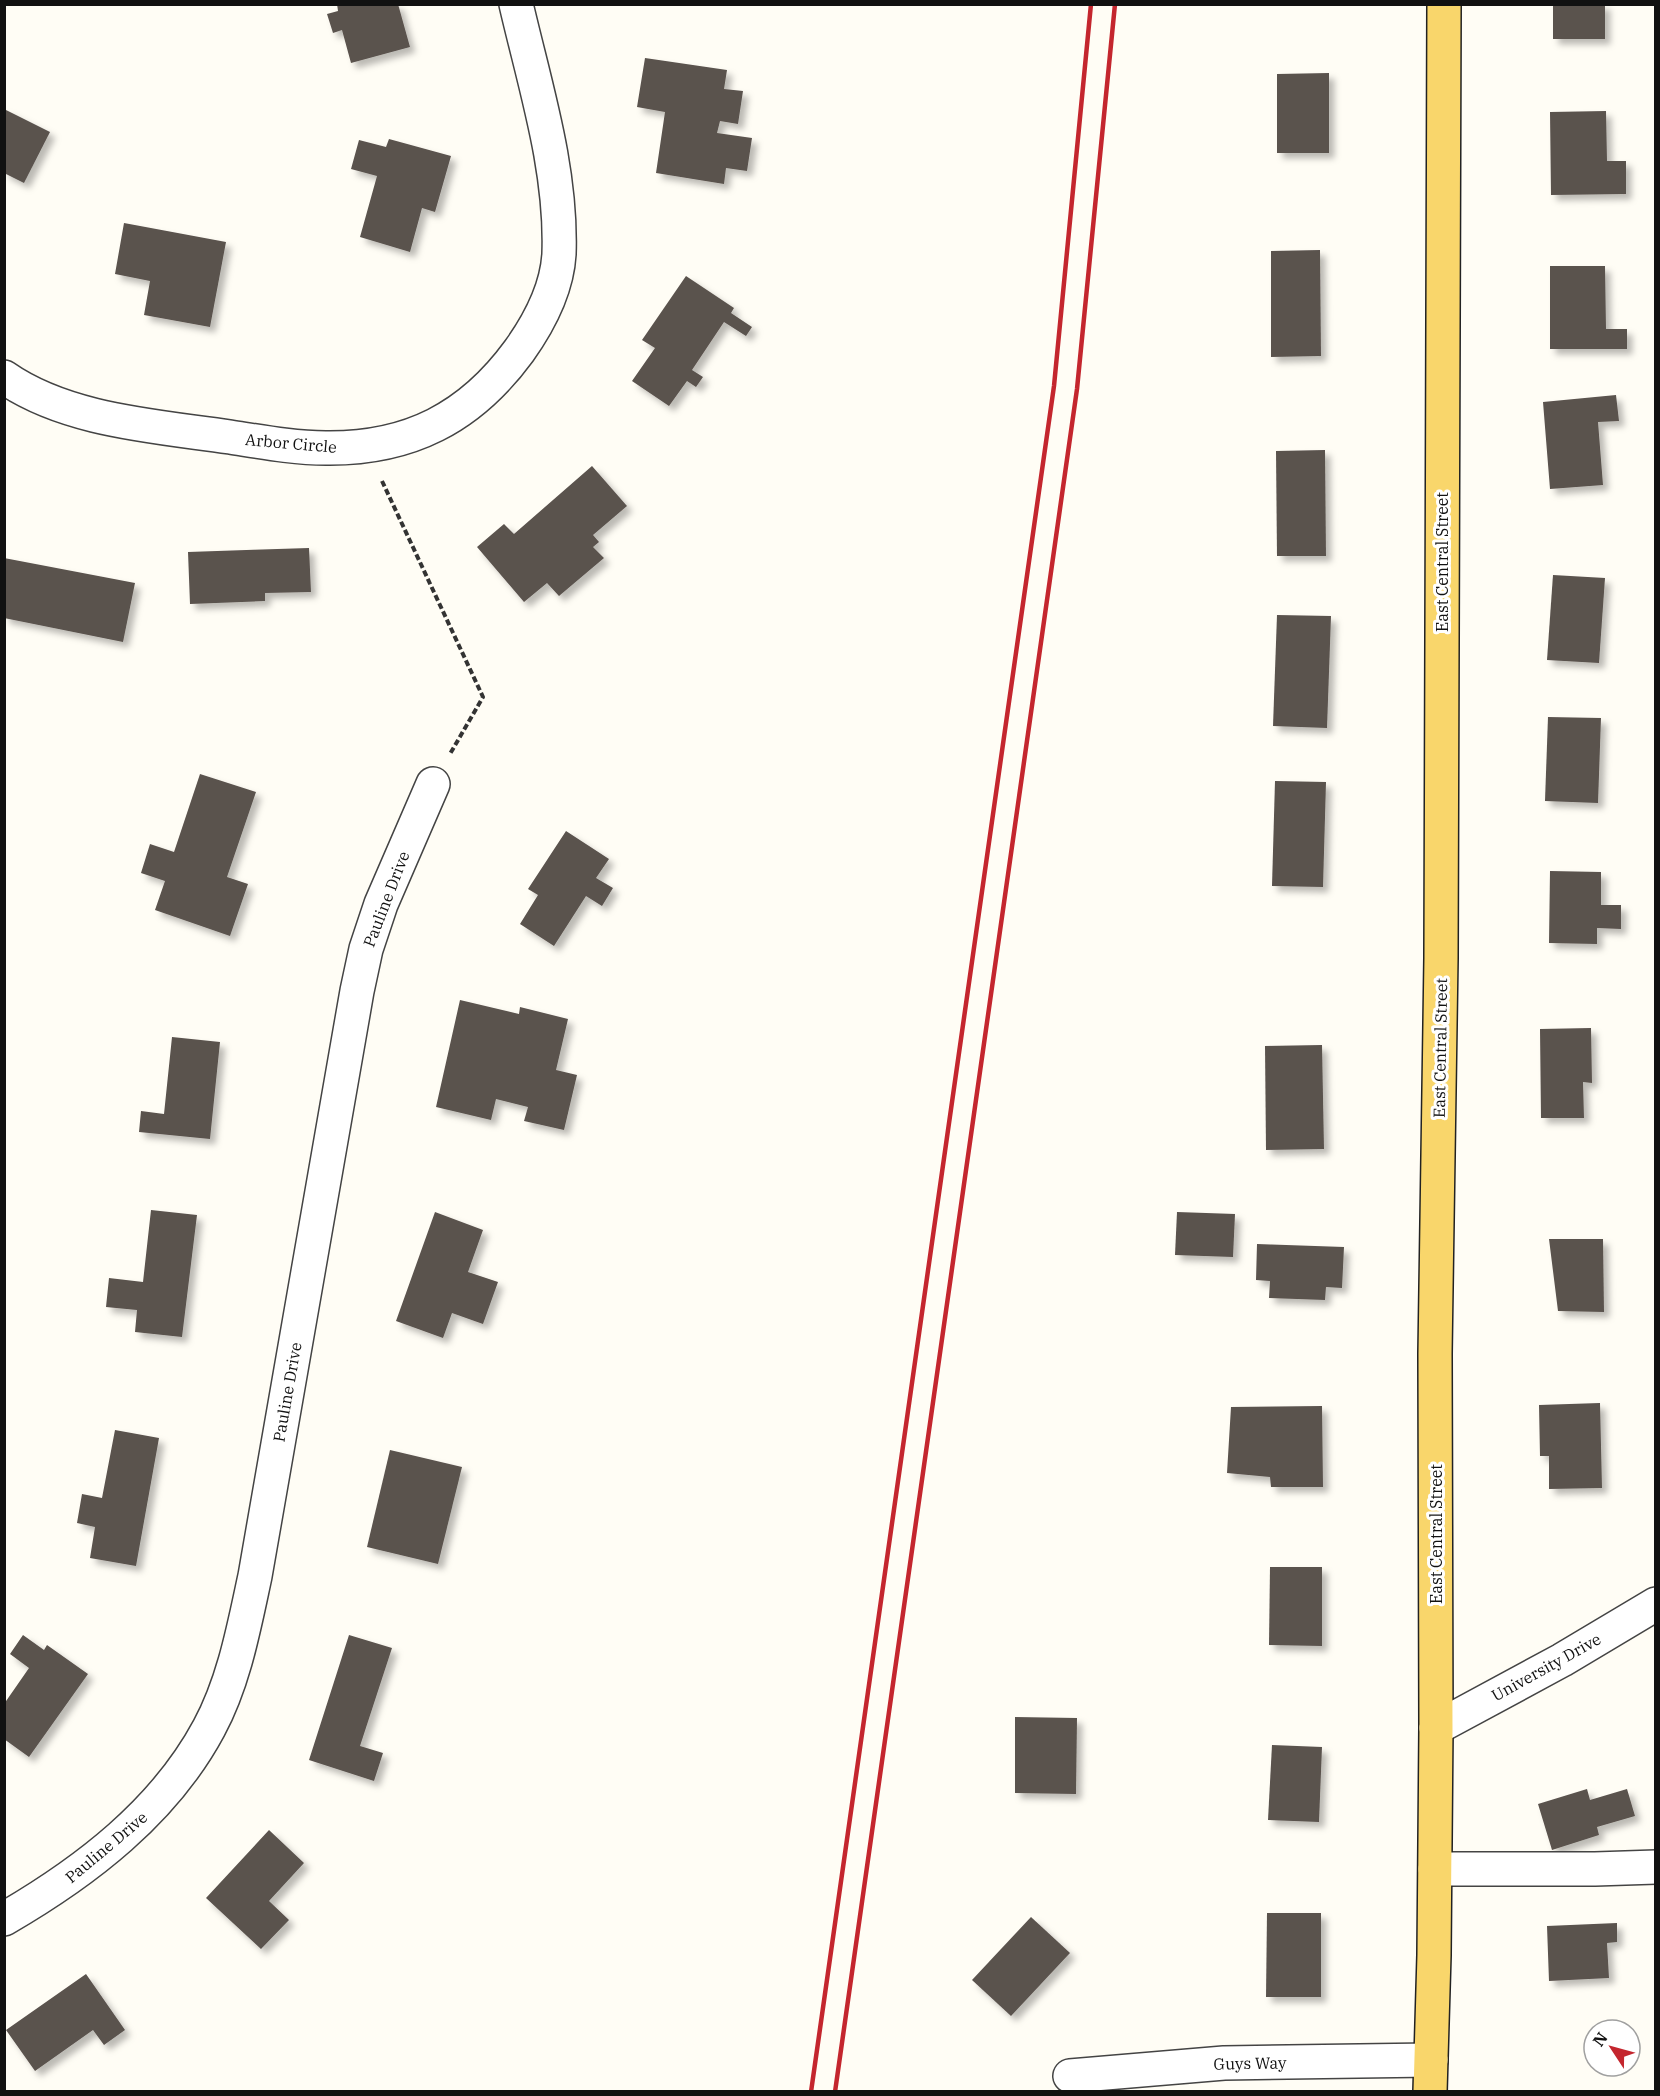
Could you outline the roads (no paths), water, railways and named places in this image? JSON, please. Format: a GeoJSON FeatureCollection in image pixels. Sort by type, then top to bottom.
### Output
{"type":"FeatureCollection","features":[{"type":"Feature","properties":{"kind":"main road","name":"East Central Street"},"geometry":{"type":"LineString","coordinates":[[1430,2076],[1436,1728],[1435,1354],[1441,958],[1444,4]]}},
{"type":"Feature","properties":{"kind":"street","name":"Arbor Circle"},"geometry":{"type":"LineString","coordinates":[[4,377],[56,402],[87,413],[131,423],[292,446],[327,448],[357,446],[407,437],[444,422],[479,397],[509,364],[533,331],[551,292],[559,256],[554,173],[516,4]]}},
{"type":"Feature","properties":{"kind":"street","name":"Pauline Drive"},"geometry":{"type":"LineString","coordinates":[[4,1919],[64,1882],[110,1846],[155,1806],[183,1770],[210,1727],[227,1685],[242,1636],[255,1576],[366,950],[381,904],[433,783]]}},
{"type":"Feature","properties":{"kind":"street","name":"University Drive"},"geometry":{"type":"LineString","coordinates":[[1436,1728],[1562,1660],[1656,1604]]}},
{"type":"Feature","properties":{"kind":"street"},"geometry":{"type":"LineString","coordinates":[[1435,1869],[1656,1867]]}},
{"type":"Feature","properties":{"kind":"street","name":"Guys Way"},"geometry":{"type":"LineString","coordinates":[[1070,2076],[1224,2063],[1430,2076]]}},
{"type":"Feature","properties":{"kind":"railway"},"geometry":{"type":"LineString","coordinates":[[811,2092],[1054,386],[1091,4]]}},
{"type":"Feature","properties":{"kind":"railway"},"geometry":{"type":"LineString","coordinates":[[835,2092],[1077,389],[1115,4]]}}]}
